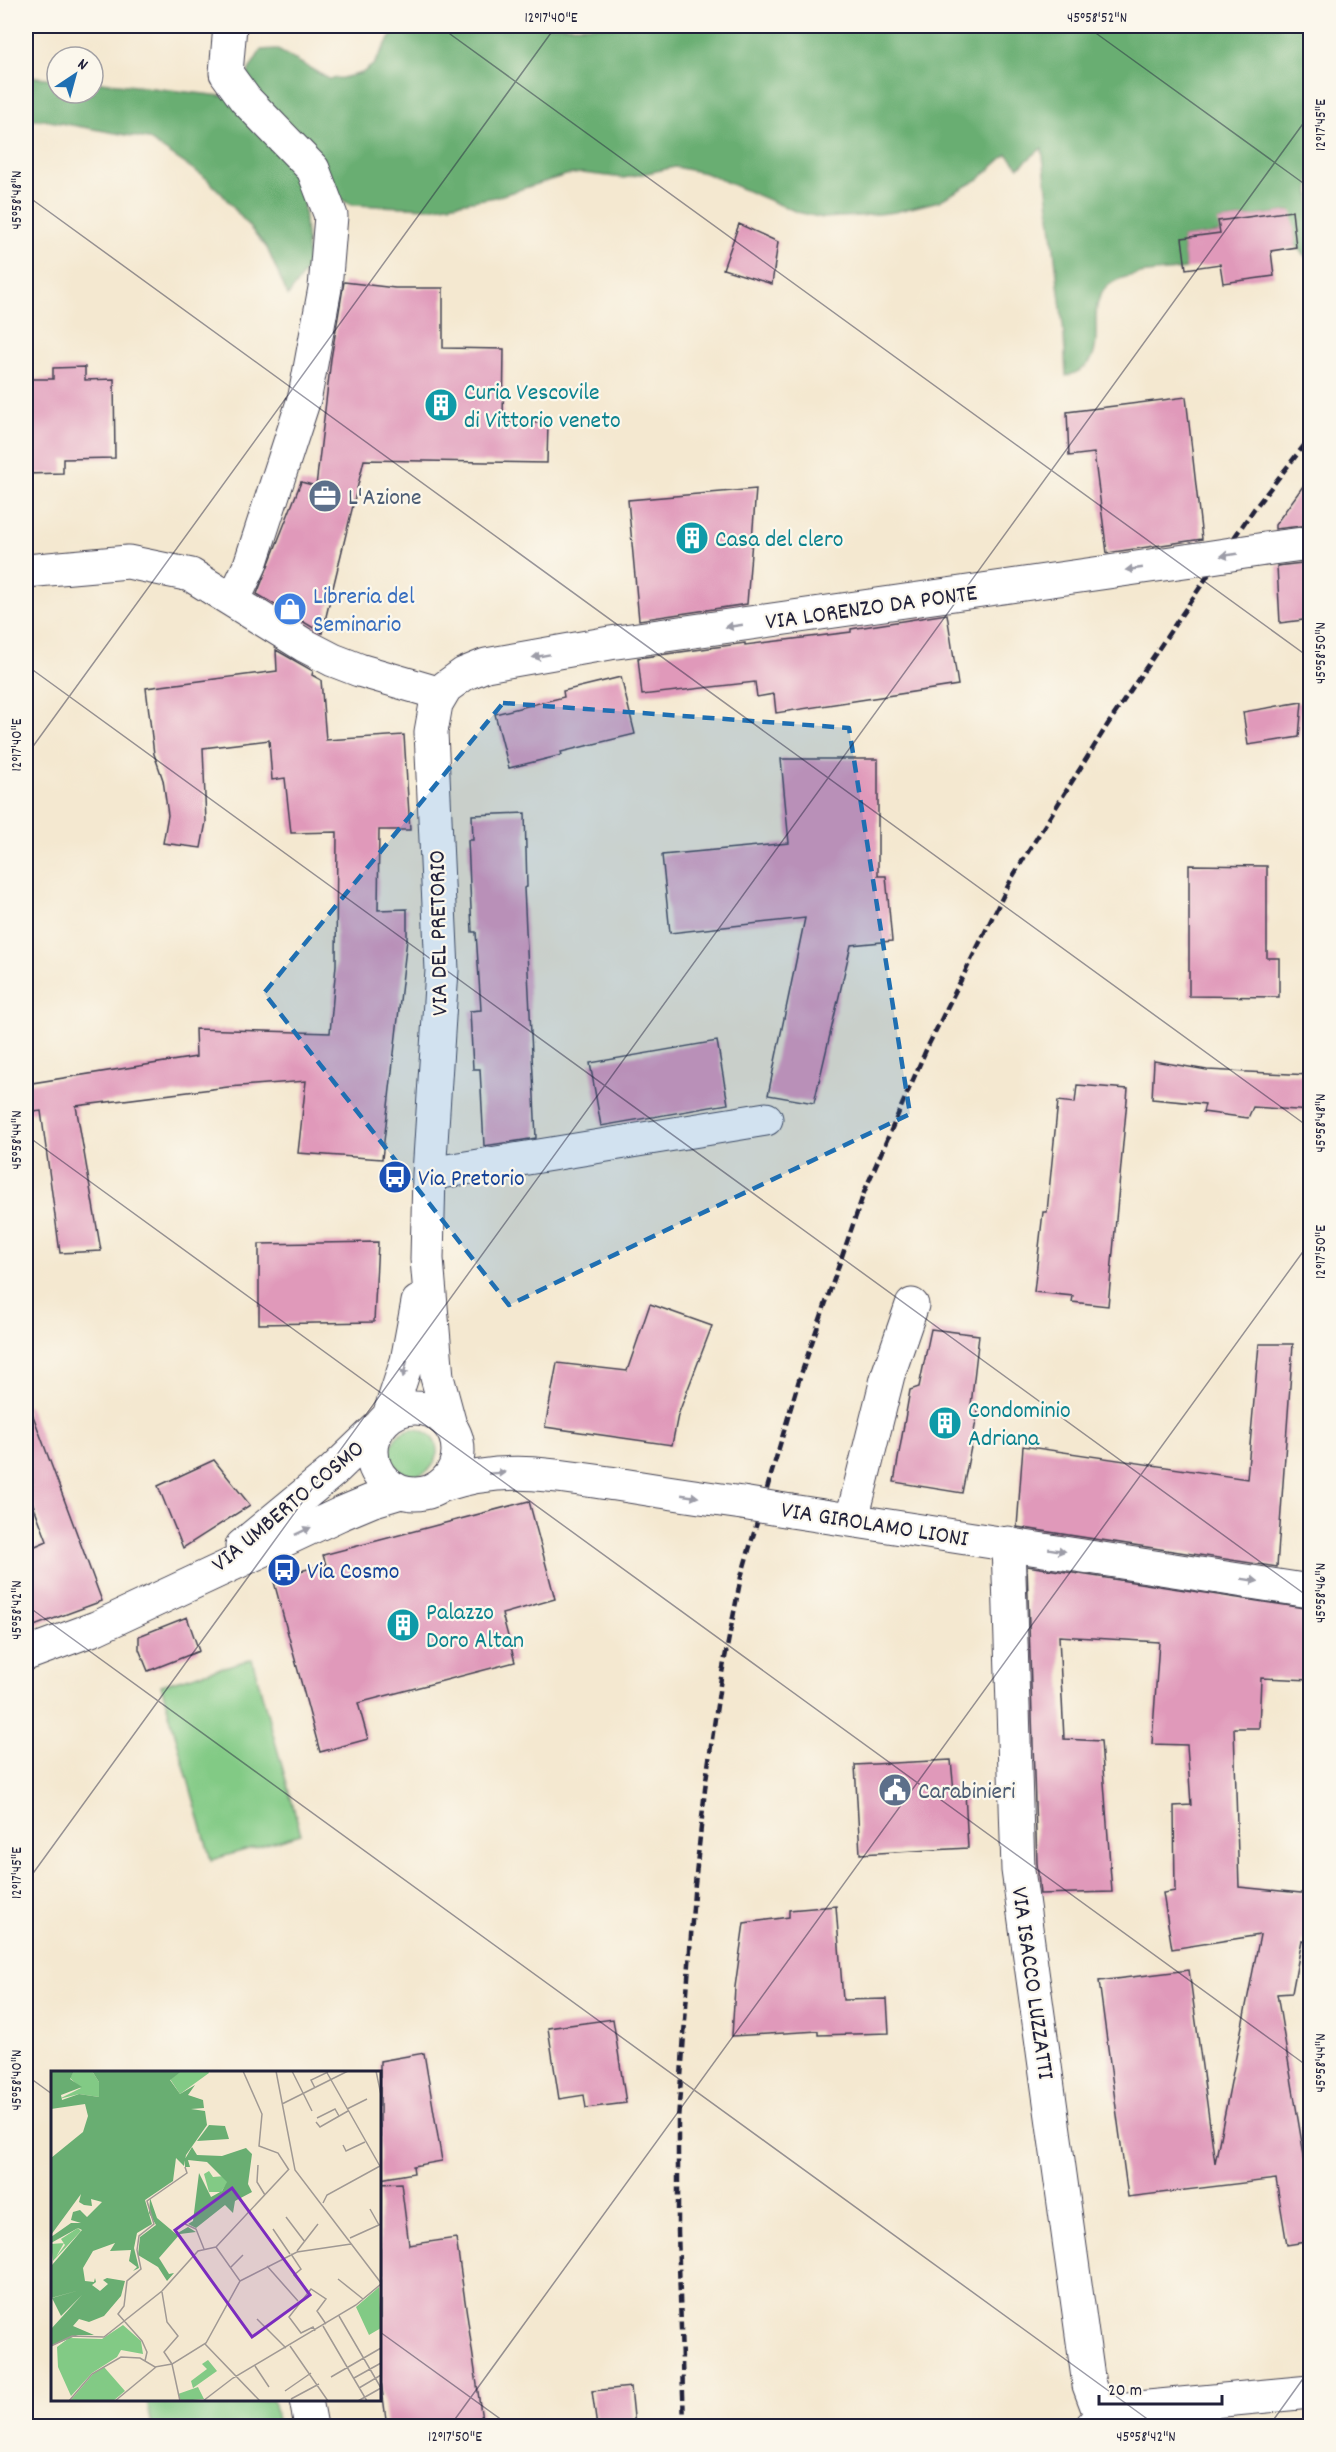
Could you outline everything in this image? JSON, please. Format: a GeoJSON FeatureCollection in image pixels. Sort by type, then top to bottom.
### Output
{"type":"FeatureCollection","features":[{"type":"Feature","properties":{"kind":"street"},"geometry":{"type":"LineString","coordinates":[[230,26],[226,73],[245,99],[313,169],[331,216],[325,288],[305,396],[254,555],[233,601]]}},
{"type":"Feature","properties":{"kind":"street","name":"VIA LORENZO DA PONTE"},"geometry":{"type":"LineString","coordinates":[[441,694],[455,679],[486,665],[610,643],[1311,543]]}},
{"type":"Feature","properties":{"kind":"street"},"geometry":{"type":"LineString","coordinates":[[26,571],[128,562],[190,575],[304,645],[333,660],[441,694]]}},
{"type":"Feature","properties":{"kind":"street","name":"VIA DEL PRETORIO"},"geometry":{"type":"LineString","coordinates":[[441,694],[432,717],[431,751],[442,970],[429,1174],[427,1259],[436,1368],[450,1425]]}},
{"type":"Feature","properties":{"kind":"street"},"geometry":{"type":"LineString","coordinates":[[429,1174],[766,1119]]}},
{"type":"Feature","properties":{"kind":"street","name":"VIA DEL PRETORIO"},"geometry":{"type":"LineString","coordinates":[[384,1421],[407,1361],[427,1259]]}},
{"type":"Feature","properties":{"kind":"street"},"geometry":{"type":"LineString","coordinates":[[852,1520],[888,1375],[912,1305]]}},
{"type":"Feature","properties":{"kind":"street"},"geometry":{"type":"LineString","coordinates":[[414,1407],[439,1416],[450,1425],[456,1437],[458,1451],[456,1464],[450,1476],[440,1486],[428,1492],[415,1494],[401,1492],[388,1485],[379,1475],[373,1463],[373,1437],[384,1421],[401,1410],[414,1407]]}},
{"type":"Feature","properties":{"kind":"street","name":"VIA UMBERTO COSMO"},"geometry":{"type":"LineString","coordinates":[[194,1584],[333,1471],[384,1421]]}},
{"type":"Feature","properties":{"kind":"street","name":"VIA GIROLAMO LIONI"},"geometry":{"type":"LineString","coordinates":[[440,1486],[480,1475],[503,1472],[538,1473],[1311,1591]]}},
{"type":"Feature","properties":{"kind":"street","name":"VIA UMBERTO COSMO"},"geometry":{"type":"LineString","coordinates":[[26,1654],[96,1628],[340,1514],[401,1492]]}},
{"type":"Feature","properties":{"kind":"street","name":"VIA ISACCO LUZZATTI"},"geometry":{"type":"LineString","coordinates":[[1008,1543],[1018,1870],[1096,2422]]}},
{"type":"Feature","properties":{"kind":"street"},"geometry":{"type":"LineString","coordinates":[[1096,2422],[1116,2410],[1311,2392]]}},
{"type":"Feature","properties":{"kind":"street"},"geometry":{"type":"LineString","coordinates":[[306,2401],[311,2427]]}},
{"type":"Feature","properties":{"kind":"highlighted area"},"geometry":{"type":"Polygon","coordinates":[[[503,703],[849,728],[910,1114],[509,1305],[264,993],[503,703]]]}},
{"type":"Feature","properties":{"kind":"green space"},"geometry":{"type":"Polygon","coordinates":[[[397,26],[1310,26],[1310,258],[1307,258],[1296,247],[1291,211],[1219,221],[1220,233],[1182,238],[1186,269],[1129,276],[1113,282],[1102,292],[1097,305],[1096,346],[1092,358],[1083,369],[1066,376],[1064,334],[1042,148],[1019,167],[1007,154],[979,179],[939,201],[895,212],[860,216],[823,218],[797,212],[705,173],[675,167],[624,178],[582,173],[566,175],[496,197],[430,208],[352,205],[342,200],[247,79],[249,70],[261,50],[276,49],[329,79],[362,73],[374,64],[397,26]]]}},
{"type":"Feature","properties":{"kind":"green space"},"geometry":{"type":"Polygon","coordinates":[[[26,76],[45,78],[45,105],[105,105],[105,82],[230,97],[283,154],[297,179],[303,198],[309,266],[288,296],[267,248],[222,194],[206,178],[148,139],[44,120],[26,119],[26,76]]]}},
{"type":"Feature","properties":{"kind":"green space"},"geometry":{"type":"Polygon","coordinates":[[[414,1429],[430,1436],[437,1452],[430,1468],[414,1475],[398,1468],[391,1452],[398,1436],[414,1429]]]}},
{"type":"Feature","properties":{"kind":"green space"},"geometry":{"type":"Polygon","coordinates":[[[252,1659],[301,1834],[211,1860],[161,1685],[252,1659]]]}},
{"type":"Feature","properties":{"kind":"green space"},"geometry":{"type":"Polygon","coordinates":[[[147,2401],[273,2401],[278,2426],[152,2426],[147,2401]]]}},
{"type":"Feature","properties":{"kind":"building"},"geometry":{"type":"Polygon","coordinates":[[[1292,211],[1296,247],[1271,251],[1274,276],[1223,283],[1220,264],[1186,269],[1182,238],[1220,233],[1218,221],[1292,211]]]}},
{"type":"Feature","properties":{"kind":"building"},"geometry":{"type":"Polygon","coordinates":[[[739,224],[778,242],[772,284],[723,269],[739,224]]]}},
{"type":"Feature","properties":{"kind":"building"},"geometry":{"type":"Polygon","coordinates":[[[344,282],[395,288],[443,288],[443,348],[504,349],[503,423],[548,423],[547,463],[364,460],[322,633],[257,594],[301,482],[316,486],[331,359],[344,282]]]}},
{"type":"Feature","properties":{"kind":"building"},"geometry":{"type":"Polygon","coordinates":[[[85,367],[85,380],[114,379],[115,458],[63,459],[63,473],[26,474],[26,379],[53,379],[53,368],[85,367]]]}},
{"type":"Feature","properties":{"kind":"building"},"geometry":{"type":"Polygon","coordinates":[[[1186,397],[1202,539],[1107,553],[1094,453],[1069,456],[1067,412],[1186,397]]]}},
{"type":"Feature","properties":{"kind":"building"},"geometry":{"type":"Polygon","coordinates":[[[1311,475],[1311,525],[1275,529],[1275,525],[1311,475]]]}},
{"type":"Feature","properties":{"kind":"building","name":"Casa del clero"},"geometry":{"type":"Polygon","coordinates":[[[756,489],[747,604],[639,620],[628,500],[756,489]]]}},
{"type":"Feature","properties":{"kind":"building"},"geometry":{"type":"Polygon","coordinates":[[[1311,562],[1311,619],[1280,623],[1277,566],[1311,562]]]}},
{"type":"Feature","properties":{"kind":"building"},"geometry":{"type":"Polygon","coordinates":[[[947,614],[958,685],[776,713],[774,694],[757,697],[755,682],[642,695],[638,658],[745,643],[745,645],[851,632],[851,629],[947,614]]]}},
{"type":"Feature","properties":{"kind":"building"},"geometry":{"type":"Polygon","coordinates":[[[276,650],[313,671],[312,675],[321,680],[326,740],[404,735],[410,830],[379,830],[378,910],[407,909],[407,939],[382,1159],[298,1153],[306,1081],[228,1087],[76,1106],[101,1251],[60,1253],[41,1111],[26,1113],[26,1084],[196,1057],[195,1029],[330,1033],[336,965],[337,832],[291,833],[285,778],[272,780],[269,740],[203,748],[206,822],[201,848],[163,843],[168,815],[163,780],[154,754],[146,688],[277,671],[276,650]]]}},
{"type":"Feature","properties":{"kind":"building"},"geometry":{"type":"Polygon","coordinates":[[[621,677],[635,734],[561,752],[562,755],[509,768],[495,714],[564,697],[563,691],[621,677]]]}},
{"type":"Feature","properties":{"kind":"building"},"geometry":{"type":"Polygon","coordinates":[[[1302,702],[1299,737],[1248,745],[1243,712],[1302,702]]]}},
{"type":"Feature","properties":{"kind":"building"},"geometry":{"type":"Polygon","coordinates":[[[781,759],[878,759],[878,876],[886,876],[892,941],[851,945],[814,1103],[768,1095],[805,918],[670,933],[662,855],[789,843],[781,759]]]}},
{"type":"Feature","properties":{"kind":"building"},"geometry":{"type":"Polygon","coordinates":[[[525,813],[527,887],[524,888],[536,1138],[484,1146],[480,1069],[473,1069],[470,1011],[481,1010],[476,932],[472,932],[468,840],[473,840],[472,815],[525,813]]]}},
{"type":"Feature","properties":{"kind":"building"},"geometry":{"type":"Polygon","coordinates":[[[1189,865],[1267,866],[1267,958],[1279,958],[1279,997],[1189,996],[1189,865]]]}},
{"type":"Feature","properties":{"kind":"building"},"geometry":{"type":"Polygon","coordinates":[[[717,1041],[728,1104],[601,1126],[590,1063],[717,1041]]]}},
{"type":"Feature","properties":{"kind":"building"},"geometry":{"type":"Polygon","coordinates":[[[1154,1061],[1207,1070],[1311,1075],[1311,1111],[1253,1107],[1248,1118],[1203,1112],[1205,1104],[1152,1099],[1154,1061]]]}},
{"type":"Feature","properties":{"kind":"building"},"geometry":{"type":"Polygon","coordinates":[[[1077,1085],[1128,1089],[1108,1306],[1072,1302],[1073,1296],[1034,1292],[1043,1212],[1047,1212],[1058,1101],[1075,1103],[1077,1085]]]}},
{"type":"Feature","properties":{"kind":"building"},"geometry":{"type":"Polygon","coordinates":[[[378,1242],[374,1322],[259,1324],[259,1244],[378,1242]]]}},
{"type":"Feature","properties":{"kind":"building"},"geometry":{"type":"Polygon","coordinates":[[[650,1304],[712,1326],[678,1415],[672,1445],[545,1427],[557,1363],[627,1371],[650,1304]]]}},
{"type":"Feature","properties":{"kind":"building","name":"Condominio Adriana"},"geometry":{"type":"Polygon","coordinates":[[[931,1329],[979,1335],[971,1405],[979,1406],[962,1493],[894,1482],[910,1390],[919,1387],[931,1329]]]}},
{"type":"Feature","properties":{"kind":"building"},"geometry":{"type":"Polygon","coordinates":[[[1259,1344],[1293,1344],[1277,1567],[1017,1527],[1023,1446],[1247,1479],[1259,1344]]]}},
{"type":"Feature","properties":{"kind":"building"},"geometry":{"type":"Polygon","coordinates":[[[29,1405],[102,1601],[26,1629],[26,1550],[47,1541],[26,1486],[26,1406],[29,1405]]]}},
{"type":"Feature","properties":{"kind":"building"},"geometry":{"type":"Polygon","coordinates":[[[214,1460],[250,1505],[183,1548],[158,1486],[214,1460]]]}},
{"type":"Feature","properties":{"kind":"building","name":"Palazzo Doro Altan"},"geometry":{"type":"Polygon","coordinates":[[[529,1501],[555,1599],[502,1614],[515,1662],[358,1703],[368,1739],[320,1752],[274,1582],[304,1570],[326,1565],[323,1555],[529,1501]]]}},
{"type":"Feature","properties":{"kind":"building"},"geometry":{"type":"Polygon","coordinates":[[[1027,1566],[1311,1609],[1311,1680],[1261,1678],[1259,1728],[1234,1728],[1239,1887],[1311,1894],[1311,1942],[1302,1940],[1292,1993],[1277,1994],[1311,2207],[1311,2241],[1287,2245],[1276,2179],[1128,2197],[1099,1981],[1189,1970],[1215,2163],[1260,1935],[1172,1949],[1163,1893],[1175,1891],[1174,1806],[1191,1805],[1187,1745],[1152,1744],[1159,1642],[1059,1636],[1064,1739],[1101,1741],[1112,1892],[1040,1894],[1027,1566]]]}},
{"type":"Feature","properties":{"kind":"building"},"geometry":{"type":"Polygon","coordinates":[[[187,1617],[199,1651],[148,1671],[139,1649],[139,1636],[187,1617]]]}},
{"type":"Feature","properties":{"kind":"building"},"geometry":{"type":"Polygon","coordinates":[[[951,1760],[954,1792],[965,1792],[968,1848],[860,1854],[855,1765],[951,1760]]]}},
{"type":"Feature","properties":{"kind":"building"},"geometry":{"type":"Polygon","coordinates":[[[836,1906],[843,2000],[887,1999],[889,2033],[818,2035],[818,2031],[732,2036],[735,1987],[744,1923],[789,1917],[789,1910],[836,1906]]]}},
{"type":"Feature","properties":{"kind":"building"},"geometry":{"type":"Polygon","coordinates":[[[613,2019],[626,2103],[586,2108],[584,2095],[559,2099],[548,2028],[613,2019]]]}},
{"type":"Feature","properties":{"kind":"building"},"geometry":{"type":"Polygon","coordinates":[[[424,2053],[442,2161],[413,2166],[414,2173],[381,2179],[381,2071],[380,2061],[424,2053]]]}},
{"type":"Feature","properties":{"kind":"building"},"geometry":{"type":"Polygon","coordinates":[[[401,2183],[409,2245],[456,2238],[483,2427],[387,2427],[381,2382],[381,2184],[401,2183]]]}},
{"type":"Feature","properties":{"kind":"building"},"geometry":{"type":"Polygon","coordinates":[[[631,2387],[635,2427],[597,2427],[592,2391],[631,2387]]]}},
{"type":"Feature","properties":{"kind":"railway"},"geometry":{"type":"LineString","coordinates":[[684,2426],[678,2231],[678,2120],[694,1893],[706,1780],[721,1678],[741,1577],[799,1380],[865,1190],[926,1050],[1013,876],[1108,724],[1215,565],[1254,509],[1310,438]]}},
{"type":"Feature","properties":{"kind":"place","name":"Curia Vescovile di Vittorio veneto"},"geometry":{"type":"Point","coordinates":[441,405]}},
{"type":"Feature","properties":{"kind":"place","name":"L'Azione"},"geometry":{"type":"Point","coordinates":[325,496]}},
{"type":"Feature","properties":{"kind":"place","name":"Casa del clero"},"geometry":{"type":"Point","coordinates":[692,538]}},
{"type":"Feature","properties":{"kind":"place","name":"Libreria del Seminario"},"geometry":{"type":"Point","coordinates":[290,609]}},
{"type":"Feature","properties":{"kind":"place","name":"Via Pretorio"},"geometry":{"type":"Point","coordinates":[395,1177]}},
{"type":"Feature","properties":{"kind":"place","name":"Condominio Adriana"},"geometry":{"type":"Point","coordinates":[945,1423]}},
{"type":"Feature","properties":{"kind":"place","name":"Via Cosmo"},"geometry":{"type":"Point","coordinates":[284,1570]}},
{"type":"Feature","properties":{"kind":"place","name":"Palazzo Doro Altan"},"geometry":{"type":"Point","coordinates":[403,1625]}},
{"type":"Feature","properties":{"kind":"place","name":"Carabinieri"},"geometry":{"type":"Point","coordinates":[895,1790]}}]}
